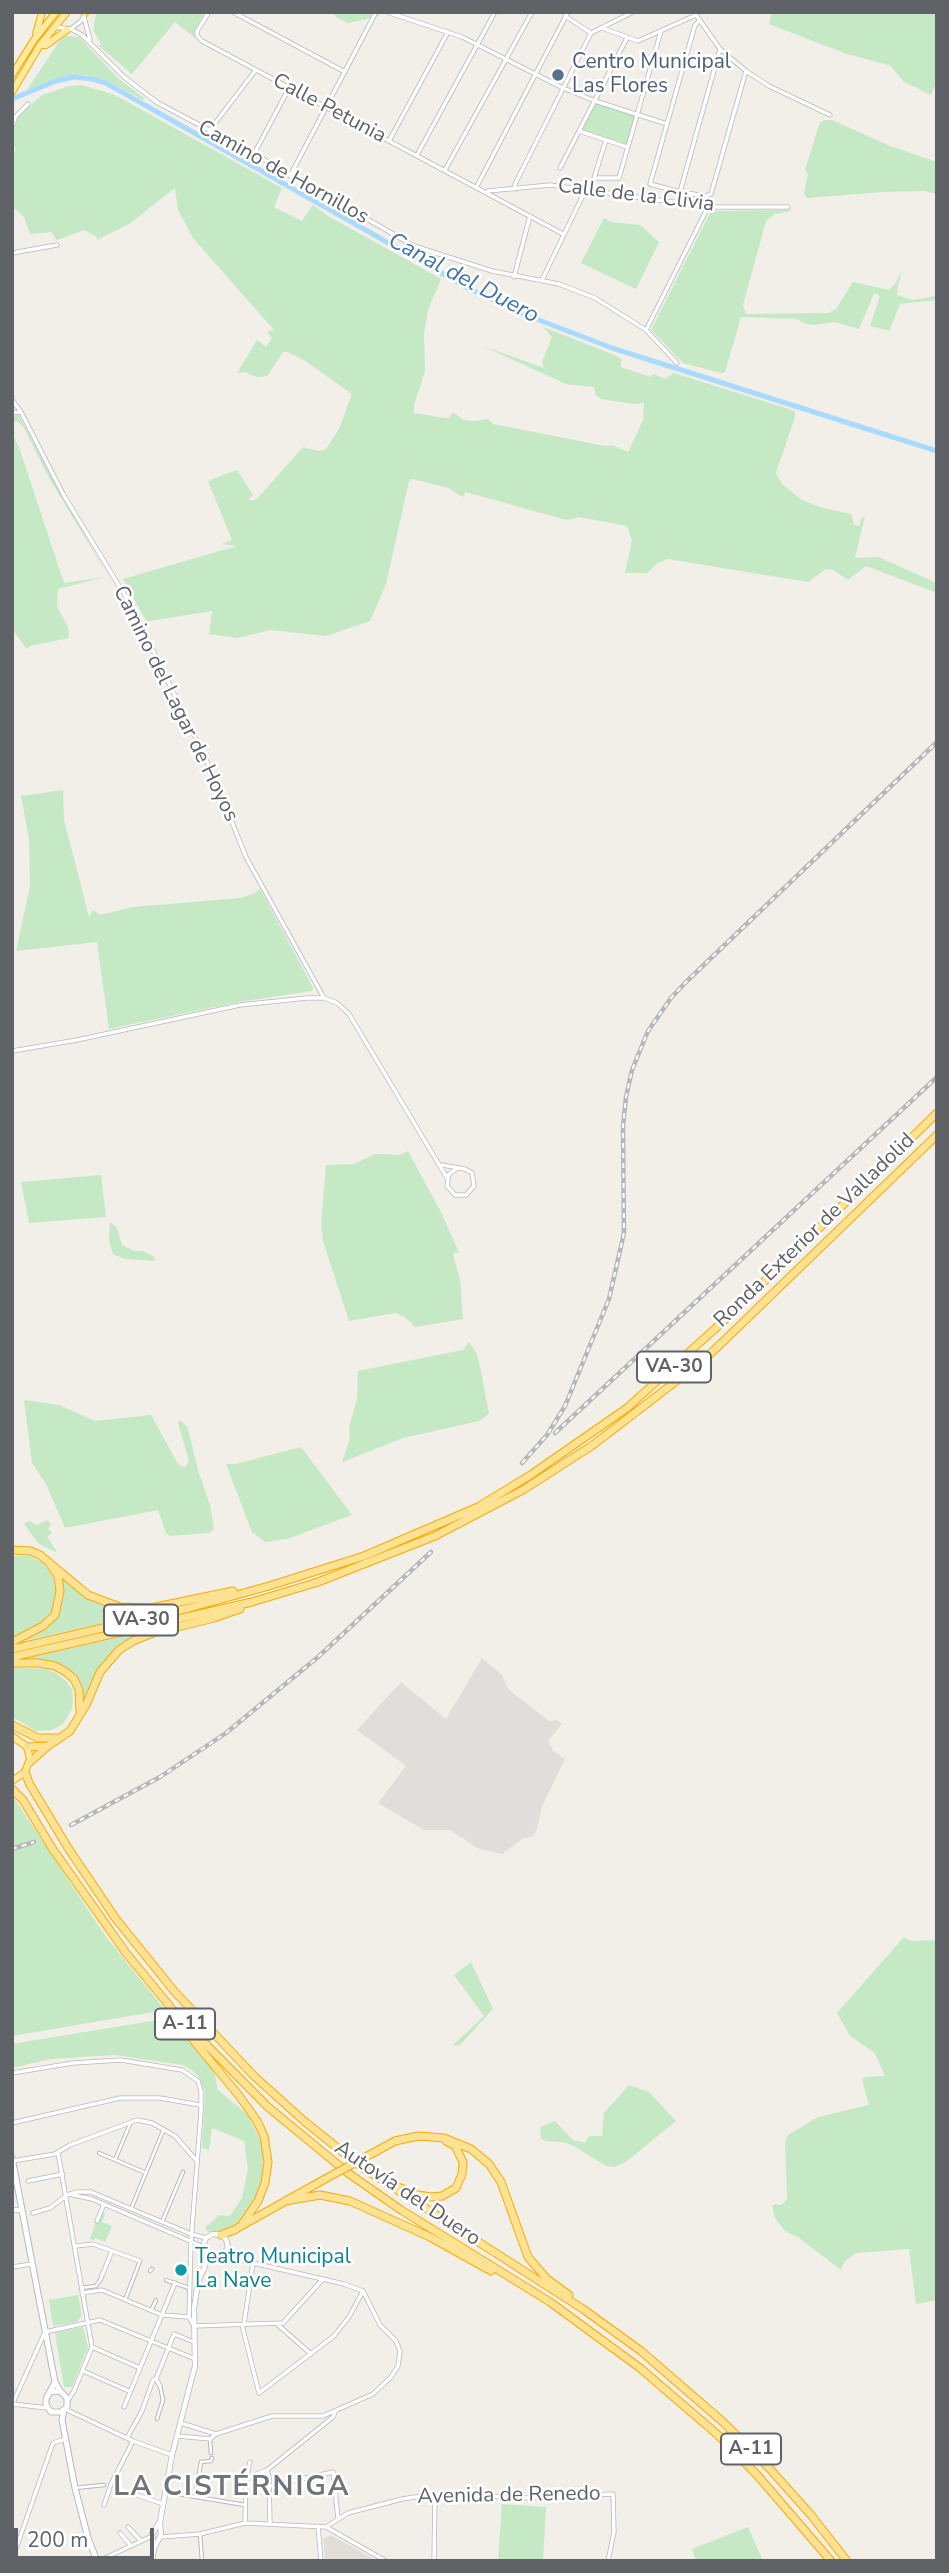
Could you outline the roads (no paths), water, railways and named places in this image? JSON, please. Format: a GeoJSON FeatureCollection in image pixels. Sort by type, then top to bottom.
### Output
{"type":"FeatureCollection","features":[{"type":"Feature","properties":{"kind":"highway"},"geometry":{"type":"LineString","coordinates":[[34,40],[43,12]]}},
{"type":"Feature","properties":{"kind":"highway"},"geometry":{"type":"LineString","coordinates":[[12,75],[56,12]]}},
{"type":"Feature","properties":{"kind":"highway"},"geometry":{"type":"LineString","coordinates":[[12,92],[40,46],[67,12]]}},
{"type":"Feature","properties":{"kind":"highway"},"geometry":{"type":"LineString","coordinates":[[40,46],[46,45],[69,29]]}},
{"type":"Feature","properties":{"kind":"highway","name":"Ronda Exterior de Valladolid"},"geometry":{"type":"LineString","coordinates":[[12,1649],[189,1608],[269,1586],[364,1556],[478,1507],[578,1444],[627,1408],[679,1363],[937,1113]]}},
{"type":"Feature","properties":{"kind":"highway","name":"Ronda Exterior de Valladolid"},"geometry":{"type":"LineString","coordinates":[[12,1657],[252,1602],[365,1566],[435,1536],[523,1490],[593,1445],[713,1352],[937,1135]]}},
{"type":"Feature","properties":{"kind":"highway"},"geometry":{"type":"LineString","coordinates":[[12,1550],[30,1551],[44,1557],[88,1595],[109,1605],[128,1608],[151,1608],[269,1586]]}},
{"type":"Feature","properties":{"kind":"highway"},"geometry":{"type":"LineString","coordinates":[[12,1642],[43,1626],[55,1615],[60,1591],[58,1576],[44,1557]]}},
{"type":"Feature","properties":{"kind":"highway"},"geometry":{"type":"LineString","coordinates":[[12,1781],[25,1772],[29,1763],[48,1746],[70,1731],[100,1672],[108,1661],[126,1646],[153,1633],[214,1618],[252,1602]]}},
{"type":"Feature","properties":{"kind":"highway"},"geometry":{"type":"LineString","coordinates":[[12,1663],[55,1666],[66,1672],[74,1679],[79,1690],[80,1715]]}},
{"type":"Feature","properties":{"kind":"highway"},"geometry":{"type":"LineString","coordinates":[[12,1725],[38,1738],[61,1738]]}},
{"type":"Feature","properties":{"kind":"highway"},"geometry":{"type":"LineString","coordinates":[[12,1736],[27,1747],[48,1746]]}},
{"type":"Feature","properties":{"kind":"highway"},"geometry":{"type":"LineString","coordinates":[[27,1747],[29,1763]]}},
{"type":"Feature","properties":{"kind":"highway","name":"Autovía del Duero"},"geometry":{"type":"LineString","coordinates":[[25,1772],[68,1848],[116,1919],[197,2017],[282,2102],[377,2178],[583,2309],[642,2351],[723,2422],[771,2469],[847,2561]]}},
{"type":"Feature","properties":{"kind":"highway","name":"Autovía del Duero"},"geometry":{"type":"LineString","coordinates":[[12,1789],[23,1800],[52,1848],[98,1914],[148,1979],[216,2057],[268,2107],[337,2165],[401,2210],[550,2302],[640,2368],[718,2435],[758,2476],[831,2561]]}},
{"type":"Feature","properties":{"kind":"highway"},"geometry":{"type":"LineString","coordinates":[[148,1979],[181,2026],[240,2097],[264,2136],[268,2162],[265,2183],[258,2202],[228,2244]]}},
{"type":"Feature","properties":{"kind":"highway"},"geometry":{"type":"LineString","coordinates":[[282,2102],[393,2183],[418,2195],[431,2197],[450,2192],[460,2182],[463,2162],[458,2151],[450,2143],[435,2137]]}},
{"type":"Feature","properties":{"kind":"highway"},"geometry":{"type":"LineString","coordinates":[[221,2235],[373,2152],[410,2137],[435,2137],[460,2143],[489,2164],[501,2182],[522,2245],[535,2267],[617,2328],[642,2351]]}},
{"type":"Feature","properties":{"kind":"highway"},"geometry":{"type":"LineString","coordinates":[[285,2202],[320,2195],[350,2200],[430,2237],[547,2304],[640,2368]]}},
{"type":"Feature","properties":{"kind":"main road"},"geometry":{"type":"LineString","coordinates":[[13,2160],[55,2382],[68,2400],[62,2420],[65,2439],[82,2518],[95,2560]]}},
{"type":"Feature","properties":{"kind":"main road"},"geometry":{"type":"LineString","coordinates":[[55,2382],[46,2405],[62,2420]]}},
{"type":"Feature","properties":{"kind":"main road"},"geometry":{"type":"LineString","coordinates":[[51,2392],[62,2392]]}},
{"type":"Feature","properties":{"kind":"main road"},"geometry":{"type":"LineString","coordinates":[[55,2413],[65,2410]]}},
{"type":"Feature","properties":{"kind":"street"},"geometry":{"type":"LineString","coordinates":[[43,12],[54,27]]}},
{"type":"Feature","properties":{"kind":"street","name":"Calle Petunia"},"geometry":{"type":"LineString","coordinates":[[209,12],[198,31],[199,38],[563,234]]}},
{"type":"Feature","properties":{"kind":"street"},"geometry":{"type":"LineString","coordinates":[[233,12],[345,72]]}},
{"type":"Feature","properties":{"kind":"street"},"geometry":{"type":"LineString","coordinates":[[290,176],[376,12]]}},
{"type":"Feature","properties":{"kind":"street"},"geometry":{"type":"LineString","coordinates":[[387,12],[477,44],[563,88],[595,101],[667,124]]}},
{"type":"Feature","properties":{"kind":"street"},"geometry":{"type":"LineString","coordinates":[[417,155],[495,12]]}},
{"type":"Feature","properties":{"kind":"street"},"geometry":{"type":"LineString","coordinates":[[445,170],[531,12]]}},
{"type":"Feature","properties":{"kind":"street"},"geometry":{"type":"LineString","coordinates":[[514,188],[591,33],[633,12]]}},
{"type":"Feature","properties":{"kind":"street"},"geometry":{"type":"LineString","coordinates":[[69,29],[85,13]]}},
{"type":"Feature","properties":{"kind":"street","name":"Camino de Hornillos"},"geometry":{"type":"LineString","coordinates":[[85,13],[91,42]]}},
{"type":"Feature","properties":{"kind":"street"},"geometry":{"type":"LineString","coordinates":[[477,186],[566,14],[591,33]]}},
{"type":"Feature","properties":{"kind":"street"},"geometry":{"type":"LineString","coordinates":[[602,28],[638,41],[695,14],[720,49],[746,71],[769,86],[830,115]]}},
{"type":"Feature","properties":{"kind":"street"},"geometry":{"type":"LineString","coordinates":[[699,21],[695,25],[650,184],[680,192],[706,196],[711,194],[746,71]]}},
{"type":"Feature","properties":{"kind":"street","name":"Camino de Hornillos"},"geometry":{"type":"LineString","coordinates":[[54,27],[69,29],[91,42],[105,60],[158,103],[254,154],[414,246],[514,277],[542,280],[595,298],[646,330],[677,363]]}},
{"type":"Feature","properties":{"kind":"street"},"geometry":{"type":"LineString","coordinates":[[389,141],[448,32]]}},
{"type":"Feature","properties":{"kind":"street"},"geometry":{"type":"LineString","coordinates":[[606,140],[594,178],[619,178],[661,32]]}},
{"type":"Feature","properties":{"kind":"street"},"geometry":{"type":"LineString","coordinates":[[560,168],[627,38]]}},
{"type":"Feature","properties":{"kind":"street"},"geometry":{"type":"LineString","coordinates":[[680,192],[720,49]]}},
{"type":"Feature","properties":{"kind":"street"},"geometry":{"type":"LineString","coordinates":[[209,131],[256,71]]}},
{"type":"Feature","properties":{"kind":"street"},"geometry":{"type":"LineString","coordinates":[[254,154],[289,88]]}},
{"type":"Feature","properties":{"kind":"street"},"geometry":{"type":"LineString","coordinates":[[12,126],[16,116],[28,104]]}},
{"type":"Feature","properties":{"kind":"street"},"geometry":{"type":"LineString","coordinates":[[579,131],[627,147]]}},
{"type":"Feature","properties":{"kind":"street","name":"Calle de la Clivia"},"geometry":{"type":"LineString","coordinates":[[486,191],[550,185],[708,206],[788,206]]}},
{"type":"Feature","properties":{"kind":"street"},"geometry":{"type":"LineString","coordinates":[[542,280],[586,189]]}},
{"type":"Feature","properties":{"kind":"street"},"geometry":{"type":"LineString","coordinates":[[646,330],[708,206]]}},
{"type":"Feature","properties":{"kind":"street"},"geometry":{"type":"LineString","coordinates":[[514,277],[530,216]]}},
{"type":"Feature","properties":{"kind":"street"},"geometry":{"type":"LineString","coordinates":[[12,253],[57,245]]}},
{"type":"Feature","properties":{"kind":"street","name":"Camino del Lagar de Hoyos"},"geometry":{"type":"LineString","coordinates":[[12,400],[64,494],[132,607],[221,793],[246,857],[324,998]]}},
{"type":"Feature","properties":{"kind":"street"},"geometry":{"type":"LineString","coordinates":[[12,413],[21,412]]}},
{"type":"Feature","properties":{"kind":"street"},"geometry":{"type":"LineString","coordinates":[[12,1051],[240,1005],[324,998],[337,1003],[349,1014],[440,1164],[447,1178],[447,1186],[455,1195],[463,1196],[472,1191],[475,1181],[472,1174],[465,1169],[440,1164]]}},
{"type":"Feature","properties":{"kind":"street"},"geometry":{"type":"LineString","coordinates":[[447,1178],[456,1169]]}},
{"type":"Feature","properties":{"kind":"street"},"geometry":{"type":"LineString","coordinates":[[12,2073],[111,2060],[182,2070],[191,2074],[199,2085],[188,2317],[194,2326]]}},
{"type":"Feature","properties":{"kind":"street"},"geometry":{"type":"LineString","coordinates":[[12,2123],[120,2098],[160,2098],[200,2105]]}},
{"type":"Feature","properties":{"kind":"street"},"geometry":{"type":"LineString","coordinates":[[13,2160],[58,2153],[70,2145],[131,2121],[144,2120],[175,2136],[197,2162]]}},
{"type":"Feature","properties":{"kind":"street"},"geometry":{"type":"LineString","coordinates":[[115,2160],[131,2121]]}},
{"type":"Feature","properties":{"kind":"street"},"geometry":{"type":"LineString","coordinates":[[131,2209],[164,2129]]}},
{"type":"Feature","properties":{"kind":"street"},"geometry":{"type":"LineString","coordinates":[[58,2153],[92,2347],[75,2391],[68,2400]]}},
{"type":"Feature","properties":{"kind":"street"},"geometry":{"type":"LineString","coordinates":[[99,2153],[146,2173]]}},
{"type":"Feature","properties":{"kind":"street"},"geometry":{"type":"LineString","coordinates":[[162,2222],[183,2172]]}},
{"type":"Feature","properties":{"kind":"street"},"geometry":{"type":"LineString","coordinates":[[28,2181],[63,2174]]}},
{"type":"Feature","properties":{"kind":"street"},"geometry":{"type":"LineString","coordinates":[[33,2213],[50,2208],[67,2195],[91,2192],[191,2234],[206,2238],[213,2234],[221,2235],[238,2258]]}},
{"type":"Feature","properties":{"kind":"street"},"geometry":{"type":"LineString","coordinates":[[67,2195],[82,2196],[104,2204],[218,2256],[238,2258],[363,2291],[380,2325],[396,2341],[400,2351],[398,2366],[391,2377],[373,2394],[319,2417],[272,2416],[216,2434],[210,2439],[177,2436]]}},
{"type":"Feature","properties":{"kind":"street"},"geometry":{"type":"LineString","coordinates":[[97,2221],[104,2204]]}},
{"type":"Feature","properties":{"kind":"street"},"geometry":{"type":"LineString","coordinates":[[12,2210],[22,2210]]}},
{"type":"Feature","properties":{"kind":"street"},"geometry":{"type":"LineString","coordinates":[[152,2561],[172,2455],[195,2360],[196,2289],[205,2266],[206,2238]]}},
{"type":"Feature","properties":{"kind":"street"},"geometry":{"type":"LineString","coordinates":[[76,2246],[93,2244],[141,2261],[125,2300]]}},
{"type":"Feature","properties":{"kind":"street"},"geometry":{"type":"LineString","coordinates":[[205,2266],[228,2244]]}},
{"type":"Feature","properties":{"kind":"street"},"geometry":{"type":"LineString","coordinates":[[81,2291],[96,2286],[112,2251]]}},
{"type":"Feature","properties":{"kind":"street"},"geometry":{"type":"LineString","coordinates":[[253,2263],[243,2324],[259,2393],[334,2336],[349,2317],[363,2291]]}},
{"type":"Feature","properties":{"kind":"street"},"geometry":{"type":"LineString","coordinates":[[12,2267],[32,2264]]}},
{"type":"Feature","properties":{"kind":"street"},"geometry":{"type":"LineString","coordinates":[[194,2326],[284,2323],[323,2279]]}},
{"type":"Feature","properties":{"kind":"street"},"geometry":{"type":"LineString","coordinates":[[166,2280],[190,2288]]}},
{"type":"Feature","properties":{"kind":"street"},"geometry":{"type":"LineString","coordinates":[[124,2407],[175,2283]]}},
{"type":"Feature","properties":{"kind":"street"},"geometry":{"type":"LineString","coordinates":[[81,2291],[102,2290],[162,2315],[188,2317]]}},
{"type":"Feature","properties":{"kind":"street"},"geometry":{"type":"LineString","coordinates":[[151,2311],[156,2300]]}},
{"type":"Feature","properties":{"kind":"street"},"geometry":{"type":"LineString","coordinates":[[46,2405],[37,2407],[12,2404],[45,2332],[100,2320],[195,2360]]}},
{"type":"Feature","properties":{"kind":"street"},"geometry":{"type":"LineString","coordinates":[[277,2323],[311,2354]]}},
{"type":"Feature","properties":{"kind":"street"},"geometry":{"type":"LineString","coordinates":[[127,2438],[142,2411],[174,2334],[195,2342]]}},
{"type":"Feature","properties":{"kind":"street"},"geometry":{"type":"LineString","coordinates":[[92,2347],[140,2368]]}},
{"type":"Feature","properties":{"kind":"street"},"geometry":{"type":"LineString","coordinates":[[83,2371],[130,2391]]}},
{"type":"Feature","properties":{"kind":"street"},"geometry":{"type":"LineString","coordinates":[[156,2379],[163,2400],[157,2418]]}},
{"type":"Feature","properties":{"kind":"street"},"geometry":{"type":"LineString","coordinates":[[62,2392],[75,2391]]}},
{"type":"Feature","properties":{"kind":"street"},"geometry":{"type":"LineString","coordinates":[[65,2410],[172,2455]]}},
{"type":"Feature","properties":{"kind":"street"},"geometry":{"type":"LineString","coordinates":[[246,2478],[267,2470],[332,2417],[336,2410]]}},
{"type":"Feature","properties":{"kind":"street"},"geometry":{"type":"LineString","coordinates":[[181,2423],[216,2434]]}},
{"type":"Feature","properties":{"kind":"street"},"geometry":{"type":"LineString","coordinates":[[12,2560],[15,2545],[53,2443],[65,2439]]}},
{"type":"Feature","properties":{"kind":"street"},"geometry":{"type":"LineString","coordinates":[[195,2497],[201,2462],[211,2461],[210,2439]]}},
{"type":"Feature","properties":{"kind":"street"},"geometry":{"type":"LineString","coordinates":[[104,2505],[111,2484],[134,2441]]}},
{"type":"Feature","properties":{"kind":"street"},"geometry":{"type":"LineString","coordinates":[[245,2523],[246,2478],[250,2462]]}},
{"type":"Feature","properties":{"kind":"street"},"geometry":{"type":"LineString","coordinates":[[267,2470],[270,2523]]}},
{"type":"Feature","properties":{"kind":"street"},"geometry":{"type":"LineString","coordinates":[[270,2486],[333,2472],[338,2518]]}},
{"type":"Feature","properties":{"kind":"street"},"geometry":{"type":"LineString","coordinates":[[75,2488],[104,2485]]}},
{"type":"Feature","properties":{"kind":"street"},"geometry":{"type":"LineString","coordinates":[[134,2491],[137,2495],[163,2504]]}},
{"type":"Feature","properties":{"kind":"street"},"geometry":{"type":"LineString","coordinates":[[165,2494],[245,2505]]}},
{"type":"Feature","properties":{"kind":"street"},"geometry":{"type":"LineString","coordinates":[[434,2561],[435,2494]]}},
{"type":"Feature","properties":{"kind":"street","name":"Avenida de Renedo"},"geometry":{"type":"LineString","coordinates":[[326,2527],[348,2513],[402,2499],[435,2494],[527,2498],[613,2494],[614,2532],[608,2561]]}},
{"type":"Feature","properties":{"kind":"street"},"geometry":{"type":"LineString","coordinates":[[95,2560],[157,2535],[200,2534],[245,2523],[270,2523],[326,2527],[386,2561]]}},
{"type":"Feature","properties":{"kind":"street"},"geometry":{"type":"LineString","coordinates":[[318,2526],[321,2561]]}},
{"type":"Feature","properties":{"kind":"street"},"geometry":{"type":"LineString","coordinates":[[128,2527],[141,2541]]}},
{"type":"Feature","properties":{"kind":"street"},"geometry":{"type":"LineString","coordinates":[[120,2533],[131,2546]]}},
{"type":"Feature","properties":{"kind":"street"},"geometry":{"type":"LineString","coordinates":[[200,2534],[202,2561]]}},
{"type":"Feature","properties":{"kind":"waterway","name":"Canal del Duero"},"geometry":{"type":"LineString","coordinates":[[12,99],[56,81],[74,77],[106,83],[468,288],[526,315],[612,348],[937,451]]}},
{"type":"Feature","properties":{"kind":"railway"},"geometry":{"type":"LineString","coordinates":[[522,1463],[547,1435],[565,1406],[609,1299],[624,1233],[623,1126],[626,1097],[632,1070],[648,1031],[686,982],[937,742]]}},
{"type":"Feature","properties":{"kind":"railway"},"geometry":{"type":"LineString","coordinates":[[555,1433],[937,1077]]}},
{"type":"Feature","properties":{"kind":"railway"},"geometry":{"type":"LineString","coordinates":[[71,1825],[160,1777],[226,1733],[318,1657],[431,1552]]}},
{"type":"Feature","properties":{"kind":"railway"},"geometry":{"type":"LineString","coordinates":[[12,1849],[34,1842]]}},
{"type":"Feature","properties":{"kind":"place","name":"Centro Municipal Las Flores"},"geometry":{"type":"Point","coordinates":[558,75]}},
{"type":"Feature","properties":{"kind":"place","name":"Teatro Municipal La Nave"},"geometry":{"type":"Point","coordinates":[181,2270]}},
{"type":"Feature","properties":{"kind":"district","name":"LA CISTÉRNIGA"},"geometry":{"type":"Point","coordinates":[232,2488]}}]}
